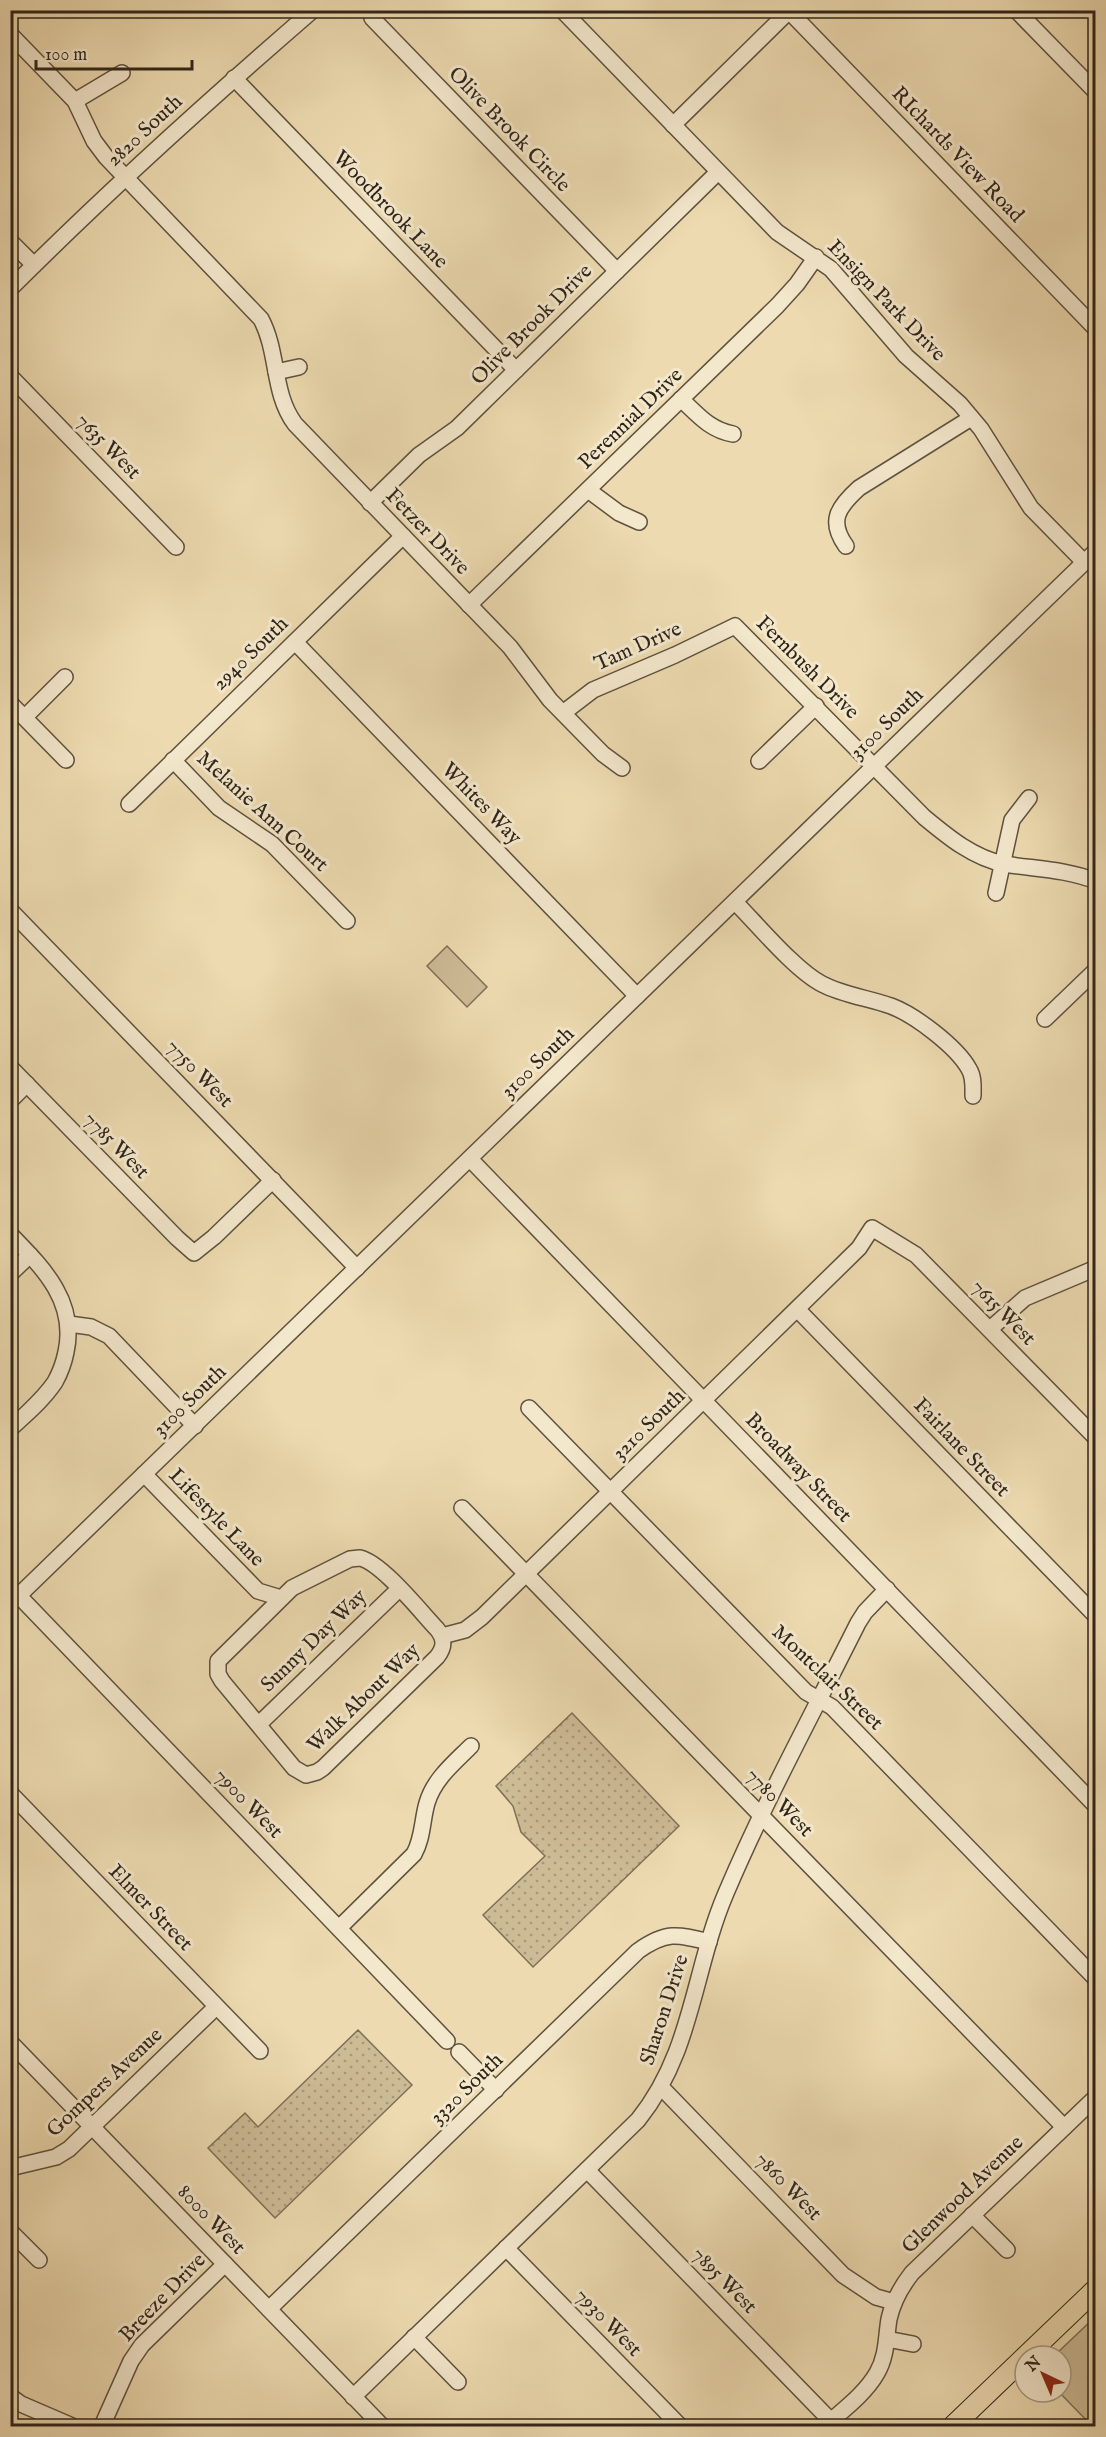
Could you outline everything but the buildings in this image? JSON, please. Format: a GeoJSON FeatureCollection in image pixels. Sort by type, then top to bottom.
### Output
{"type":"FeatureCollection","features":[{"type":"Feature","properties":{"kind":"main road"},"geometry":{"type":"LineString","coordinates":[[1039,2344],[1095,2289]]}},
{"type":"Feature","properties":{"kind":"main road"},"geometry":{"type":"LineString","coordinates":[[953,2427],[1013,2369]]}},
{"type":"Feature","properties":{"kind":"street","name":"2820 South"},"geometry":{"type":"LineString","coordinates":[[10,289],[126,177],[234,78],[313,10]]}},
{"type":"Feature","properties":{"kind":"street","name":"Ensign Park Drive"},"geometry":{"type":"LineString","coordinates":[[562,10],[777,232],[816,257],[843,282],[906,356],[960,404],[1031,508],[1090,556]]}},
{"type":"Feature","properties":{"kind":"street"},"geometry":{"type":"LineString","coordinates":[[1016,10],[1095,92]]}},
{"type":"Feature","properties":{"kind":"street"},"geometry":{"type":"LineString","coordinates":[[673,124],[788,11]]}},
{"type":"Feature","properties":{"kind":"street","name":"RIchards View Road"},"geometry":{"type":"LineString","coordinates":[[788,11],[1095,328]]}},
{"type":"Feature","properties":{"kind":"street","name":"Olive Brook Circle"},"geometry":{"type":"LineString","coordinates":[[372,18],[617,270]]}},
{"type":"Feature","properties":{"kind":"street","name":"Fetzer Drive"},"geometry":{"type":"LineString","coordinates":[[10,34],[75,101],[94,141],[106,157],[253,309],[267,330],[288,414],[510,647],[540,688],[563,713],[603,754],[622,768]]}},
{"type":"Feature","properties":{"kind":"street"},"geometry":{"type":"LineString","coordinates":[[75,101],[122,73]]}},
{"type":"Feature","properties":{"kind":"street","name":"Woodbrook Lane"},"geometry":{"type":"LineString","coordinates":[[234,78],[516,370]]}},
{"type":"Feature","properties":{"kind":"street","name":"Olive Brook Drive"},"geometry":{"type":"LineString","coordinates":[[370,502],[419,455],[457,428],[718,172]]}},
{"type":"Feature","properties":{"kind":"street"},"geometry":{"type":"LineString","coordinates":[[10,241],[34,265]]}},
{"type":"Feature","properties":{"kind":"street","name":"Perennial Drive"},"geometry":{"type":"LineString","coordinates":[[469,605],[777,306],[797,284],[816,257]]}},
{"type":"Feature","properties":{"kind":"street"},"geometry":{"type":"LineString","coordinates":[[276,372],[298,367]]}},
{"type":"Feature","properties":{"kind":"street","name":"7635 West"},"geometry":{"type":"LineString","coordinates":[[10,376],[176,547]]}},
{"type":"Feature","properties":{"kind":"street"},"geometry":{"type":"LineString","coordinates":[[681,399],[708,425],[719,431],[733,434]]}},
{"type":"Feature","properties":{"kind":"street"},"geometry":{"type":"LineString","coordinates":[[846,546],[835,523],[846,500],[859,488],[971,418]]}},
{"type":"Feature","properties":{"kind":"street"},"geometry":{"type":"LineString","coordinates":[[588,490],[619,513],[639,522]]}},
{"type":"Feature","properties":{"kind":"street","name":"2940 South"},"geometry":{"type":"LineString","coordinates":[[129,804],[403,536]]}},
{"type":"Feature","properties":{"kind":"street","name":"3100 South"},"geometry":{"type":"LineString","coordinates":[[15,1600],[1090,556]]}},
{"type":"Feature","properties":{"kind":"street","name":"Fernbush Drive"},"geometry":{"type":"LineString","coordinates":[[735,626],[924,817],[951,840],[1002,863],[1057,870],[1095,881]]}},
{"type":"Feature","properties":{"kind":"street","name":"Tam Drive"},"geometry":{"type":"LineString","coordinates":[[563,713],[593,690],[735,626]]}},
{"type":"Feature","properties":{"kind":"street","name":"Whites Way"},"geometry":{"type":"LineString","coordinates":[[295,642],[637,996]]}},
{"type":"Feature","properties":{"kind":"street"},"geometry":{"type":"LineString","coordinates":[[25,717],[66,677]]}},
{"type":"Feature","properties":{"kind":"street"},"geometry":{"type":"LineString","coordinates":[[10,703],[66,760]]}},
{"type":"Feature","properties":{"kind":"street"},"geometry":{"type":"LineString","coordinates":[[759,761],[816,706]]}},
{"type":"Feature","properties":{"kind":"street","name":"Melanie Ann Court"},"geometry":{"type":"LineString","coordinates":[[173,760],[219,808],[272,844],[347,921]]}},
{"type":"Feature","properties":{"kind":"street"},"geometry":{"type":"LineString","coordinates":[[996,893],[1012,820],[1029,798]]}},
{"type":"Feature","properties":{"kind":"street"},"geometry":{"type":"LineString","coordinates":[[735,902],[799,966],[820,983],[844,994],[894,1007],[928,1028],[970,1070],[973,1096]]}},
{"type":"Feature","properties":{"kind":"street","name":"7750 West"},"geometry":{"type":"LineString","coordinates":[[10,910],[357,1268]]}},
{"type":"Feature","properties":{"kind":"street"},"geometry":{"type":"LineString","coordinates":[[1045,1019],[1095,970]]}},
{"type":"Feature","properties":{"kind":"street","name":"7785 West"},"geometry":{"type":"LineString","coordinates":[[10,1067],[194,1253],[214,1237],[273,1180]]}},
{"type":"Feature","properties":{"kind":"street"},"geometry":{"type":"LineString","coordinates":[[10,1101],[27,1084]]}},
{"type":"Feature","properties":{"kind":"street","name":"Broadway Street"},"geometry":{"type":"LineString","coordinates":[[470,1159],[1095,1806]]}},
{"type":"Feature","properties":{"kind":"street","name":"3210 South"},"geometry":{"type":"LineString","coordinates":[[443,1640],[465,1630],[526,1574],[859,1248],[872,1228]]}},
{"type":"Feature","properties":{"kind":"street","name":"7615 West"},"geometry":{"type":"LineString","coordinates":[[872,1228],[916,1255],[1095,1438]]}},
{"type":"Feature","properties":{"kind":"street"},"geometry":{"type":"LineString","coordinates":[[10,1234],[46,1271],[57,1287],[69,1324],[64,1362],[56,1381],[10,1429]]}},
{"type":"Feature","properties":{"kind":"street"},"geometry":{"type":"LineString","coordinates":[[10,1274],[30,1255]]}},
{"type":"Feature","properties":{"kind":"street"},"geometry":{"type":"LineString","coordinates":[[990,1329],[1025,1298],[1095,1268]]}},
{"type":"Feature","properties":{"kind":"street","name":"Fairlane Street"},"geometry":{"type":"LineString","coordinates":[[797,1309],[1095,1616]]}},
{"type":"Feature","properties":{"kind":"street"},"geometry":{"type":"LineString","coordinates":[[69,1324],[91,1327],[110,1336],[195,1425]]}},
{"type":"Feature","properties":{"kind":"street","name":"Montclair Street"},"geometry":{"type":"LineString","coordinates":[[529,1408],[806,1692],[832,1707],[1095,1979]]}},
{"type":"Feature","properties":{"kind":"street","name":"Lifestyle Lane"},"geometry":{"type":"LineString","coordinates":[[144,1474],[258,1591],[261,1598],[262,1616]]}},
{"type":"Feature","properties":{"kind":"street","name":"7780 West"},"geometry":{"type":"LineString","coordinates":[[462,1508],[1064,2127]]}},
{"type":"Feature","properties":{"kind":"street"},"geometry":{"type":"LineString","coordinates":[[259,1725],[222,1680],[217,1668],[218,1661],[292,1588],[350,1559],[360,1558],[376,1565],[399,1588],[443,1640]]}},
{"type":"Feature","properties":{"kind":"street","name":"Sunny Day Way"},"geometry":{"type":"LineString","coordinates":[[259,1725],[399,1588]]}},
{"type":"Feature","properties":{"kind":"street","name":"Sharon Drive"},"geometry":{"type":"LineString","coordinates":[[354,2397],[638,2120],[661,2088],[682,2039],[725,1894],[865,1612],[887,1589]]}},
{"type":"Feature","properties":{"kind":"street","name":"Lifestyle Lane"},"geometry":{"type":"LineString","coordinates":[[258,1591],[281,1598]]}},
{"type":"Feature","properties":{"kind":"street","name":"7900 West"},"geometry":{"type":"LineString","coordinates":[[15,1600],[339,1928],[447,2041]]}},
{"type":"Feature","properties":{"kind":"street","name":"Walk About Way"},"geometry":{"type":"LineString","coordinates":[[259,1725],[294,1768],[306,1774],[317,1772],[437,1657],[443,1640]]}},
{"type":"Feature","properties":{"kind":"street"},"geometry":{"type":"LineString","coordinates":[[339,1928],[414,1854],[420,1844],[428,1800],[435,1784],[471,1746]]}},
{"type":"Feature","properties":{"kind":"street","name":"Elmer Street"},"geometry":{"type":"LineString","coordinates":[[10,1793],[260,2051]]}},
{"type":"Feature","properties":{"kind":"street","name":"3320 South"},"geometry":{"type":"LineString","coordinates":[[269,2309],[638,1951],[653,1940],[665,1936],[681,1935],[709,1942]]}},
{"type":"Feature","properties":{"kind":"street","name":"Gompers Avenue"},"geometry":{"type":"LineString","coordinates":[[10,2168],[56,2157],[69,2149],[216,2007]]}},
{"type":"Feature","properties":{"kind":"street","name":"8000 West"},"geometry":{"type":"LineString","coordinates":[[10,2042],[382,2427]]}},
{"type":"Feature","properties":{"kind":"street"},"geometry":{"type":"LineString","coordinates":[[459,2052],[496,2090]]}},
{"type":"Feature","properties":{"kind":"street","name":"7860 West"},"geometry":{"type":"LineString","coordinates":[[661,2088],[843,2275],[876,2297],[894,2302]]}},
{"type":"Feature","properties":{"kind":"street","name":"Glenwood Avenue"},"geometry":{"type":"LineString","coordinates":[[828,2424],[868,2386],[878,2372],[894,2302],[912,2273],[1095,2097]]}},
{"type":"Feature","properties":{"kind":"street","name":"7895 West"},"geometry":{"type":"LineString","coordinates":[[586,2170],[828,2424]]}},
{"type":"Feature","properties":{"kind":"street"},"geometry":{"type":"LineString","coordinates":[[972,2215],[1007,2250]]}},
{"type":"Feature","properties":{"kind":"street"},"geometry":{"type":"LineString","coordinates":[[10,2231],[39,2260]]}},
{"type":"Feature","properties":{"kind":"street","name":"7930 West"},"geometry":{"type":"LineString","coordinates":[[506,2248],[680,2427]]}},
{"type":"Feature","properties":{"kind":"street","name":"Breeze Drive"},"geometry":{"type":"LineString","coordinates":[[102,2427],[131,2361],[141,2345],[225,2264]]}},
{"type":"Feature","properties":{"kind":"street"},"geometry":{"type":"LineString","coordinates":[[414,2337],[458,2382]]}},
{"type":"Feature","properties":{"kind":"street"},"geometry":{"type":"LineString","coordinates":[[887,2339],[913,2344]]}},
{"type":"Feature","properties":{"kind":"street"},"geometry":{"type":"LineString","coordinates":[[10,2396],[21,2404],[72,2427]]}},
{"type":"Feature","properties":{"kind":"shaded area"},"geometry":{"type":"Polygon","coordinates":[[[447,946],[487,987],[467,1007],[427,966],[447,946]]]}},
{"type":"Feature","properties":{"kind":"shaded area"},"geometry":{"type":"Polygon","coordinates":[[[572,1713],[679,1826],[533,1967],[483,1915],[545,1856],[521,1832],[513,1806],[496,1786],[572,1713]]]}},
{"type":"Feature","properties":{"kind":"shaded area"},"geometry":{"type":"Polygon","coordinates":[[[358,2030],[412,2085],[275,2218],[208,2148],[245,2113],[258,2127],[358,2030]]]}},
{"type":"Feature","properties":{"kind":"shaded area"},"geometry":{"type":"Polygon","coordinates":[[[1095,2317],[1096,2426],[1092,2426],[1071,2404],[1073,2404],[1073,2344],[1067,2344],[1095,2317]]]}}]}
